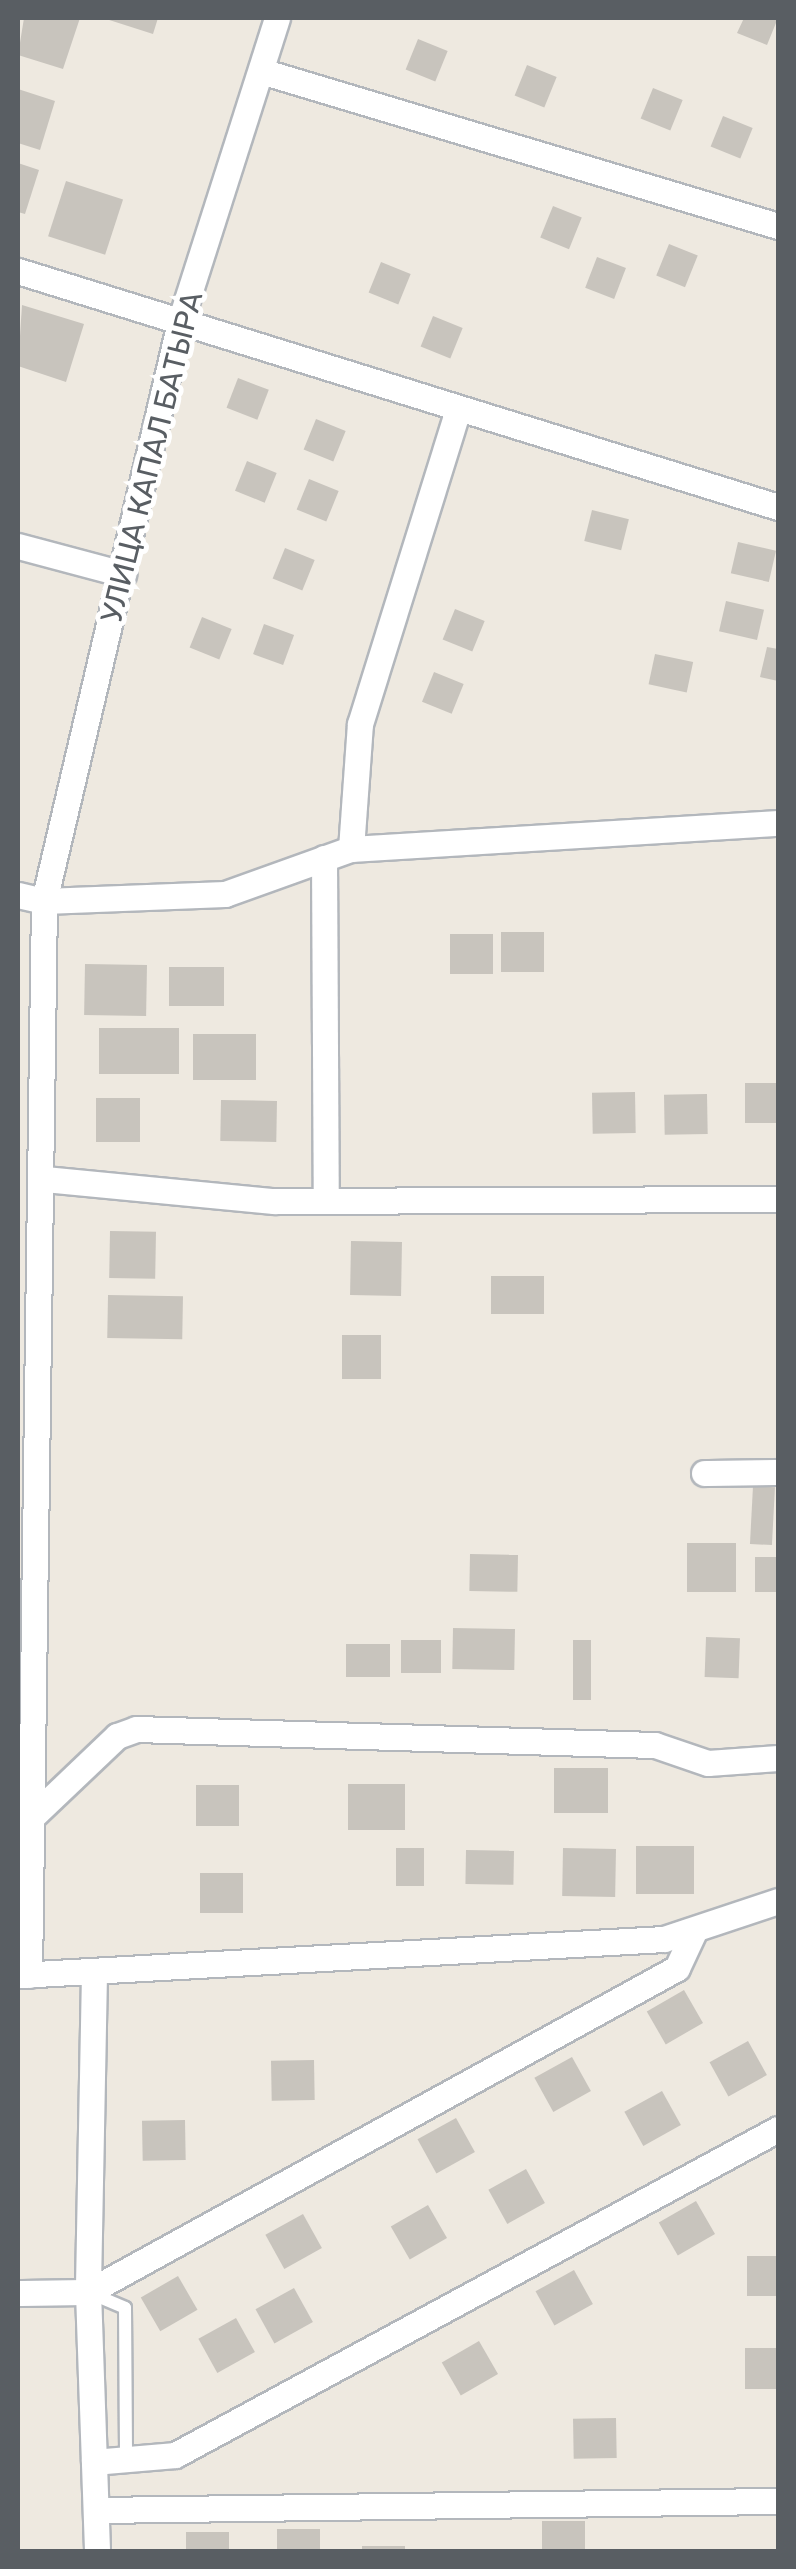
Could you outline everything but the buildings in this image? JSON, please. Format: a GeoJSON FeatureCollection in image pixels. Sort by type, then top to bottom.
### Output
{"type":"FeatureCollection","features":[{"type":"Feature","properties":{"kind":"street","name":"УЛИЦА КАПАЛ БАТЫРА"},"geometry":{"type":"LineString","coordinates":[[23,1975],[35,1814],[44,901],[180,322],[276,18]]}},
{"type":"Feature","properties":{"kind":"street"},"geometry":{"type":"LineString","coordinates":[[261,71],[778,226]]}},
{"type":"Feature","properties":{"kind":"street"},"geometry":{"type":"LineString","coordinates":[[18,272],[778,508]]}},
{"type":"Feature","properties":{"kind":"street"},"geometry":{"type":"LineString","coordinates":[[351,849],[360,724],[458,410]]}},
{"type":"Feature","properties":{"kind":"street"},"geometry":{"type":"LineString","coordinates":[[18,546],[123,574]]}},
{"type":"Feature","properties":{"kind":"street"},"geometry":{"type":"LineString","coordinates":[[18,894],[44,901],[225,894],[351,849],[778,823]]}},
{"type":"Feature","properties":{"kind":"street"},"geometry":{"type":"LineString","coordinates":[[324,858],[326,1201]]}},
{"type":"Feature","properties":{"kind":"street"},"geometry":{"type":"LineString","coordinates":[[44,1178],[326,1201],[778,1199]]}},
{"type":"Feature","properties":{"kind":"street"},"geometry":{"type":"LineString","coordinates":[[704,1473],[778,1472]]}},
{"type":"Feature","properties":{"kind":"street"},"geometry":{"type":"LineString","coordinates":[[35,1814],[117,1736],[136,1729],[655,1745],[708,1763],[778,1758]]}},
{"type":"Feature","properties":{"kind":"street"},"geometry":{"type":"LineString","coordinates":[[23,1975],[692,1933],[778,1901]]}},
{"type":"Feature","properties":{"kind":"street"},"geometry":{"type":"LineString","coordinates":[[18,2292],[88,2292],[677,1968],[692,1933]]}},
{"type":"Feature","properties":{"kind":"street"},"geometry":{"type":"LineString","coordinates":[[94,1973],[88,2292],[97,2552]]}},
{"type":"Feature","properties":{"kind":"street"},"geometry":{"type":"LineString","coordinates":[[94,2462],[175,2455],[778,2129]]}},
{"type":"Feature","properties":{"kind":"street"},"geometry":{"type":"LineString","coordinates":[[96,2510],[778,2501]]}},
{"type":"Feature","properties":{"kind":"lane"},"geometry":{"type":"LineString","coordinates":[[88,2292],[125,2308],[126,2461]]}}]}
